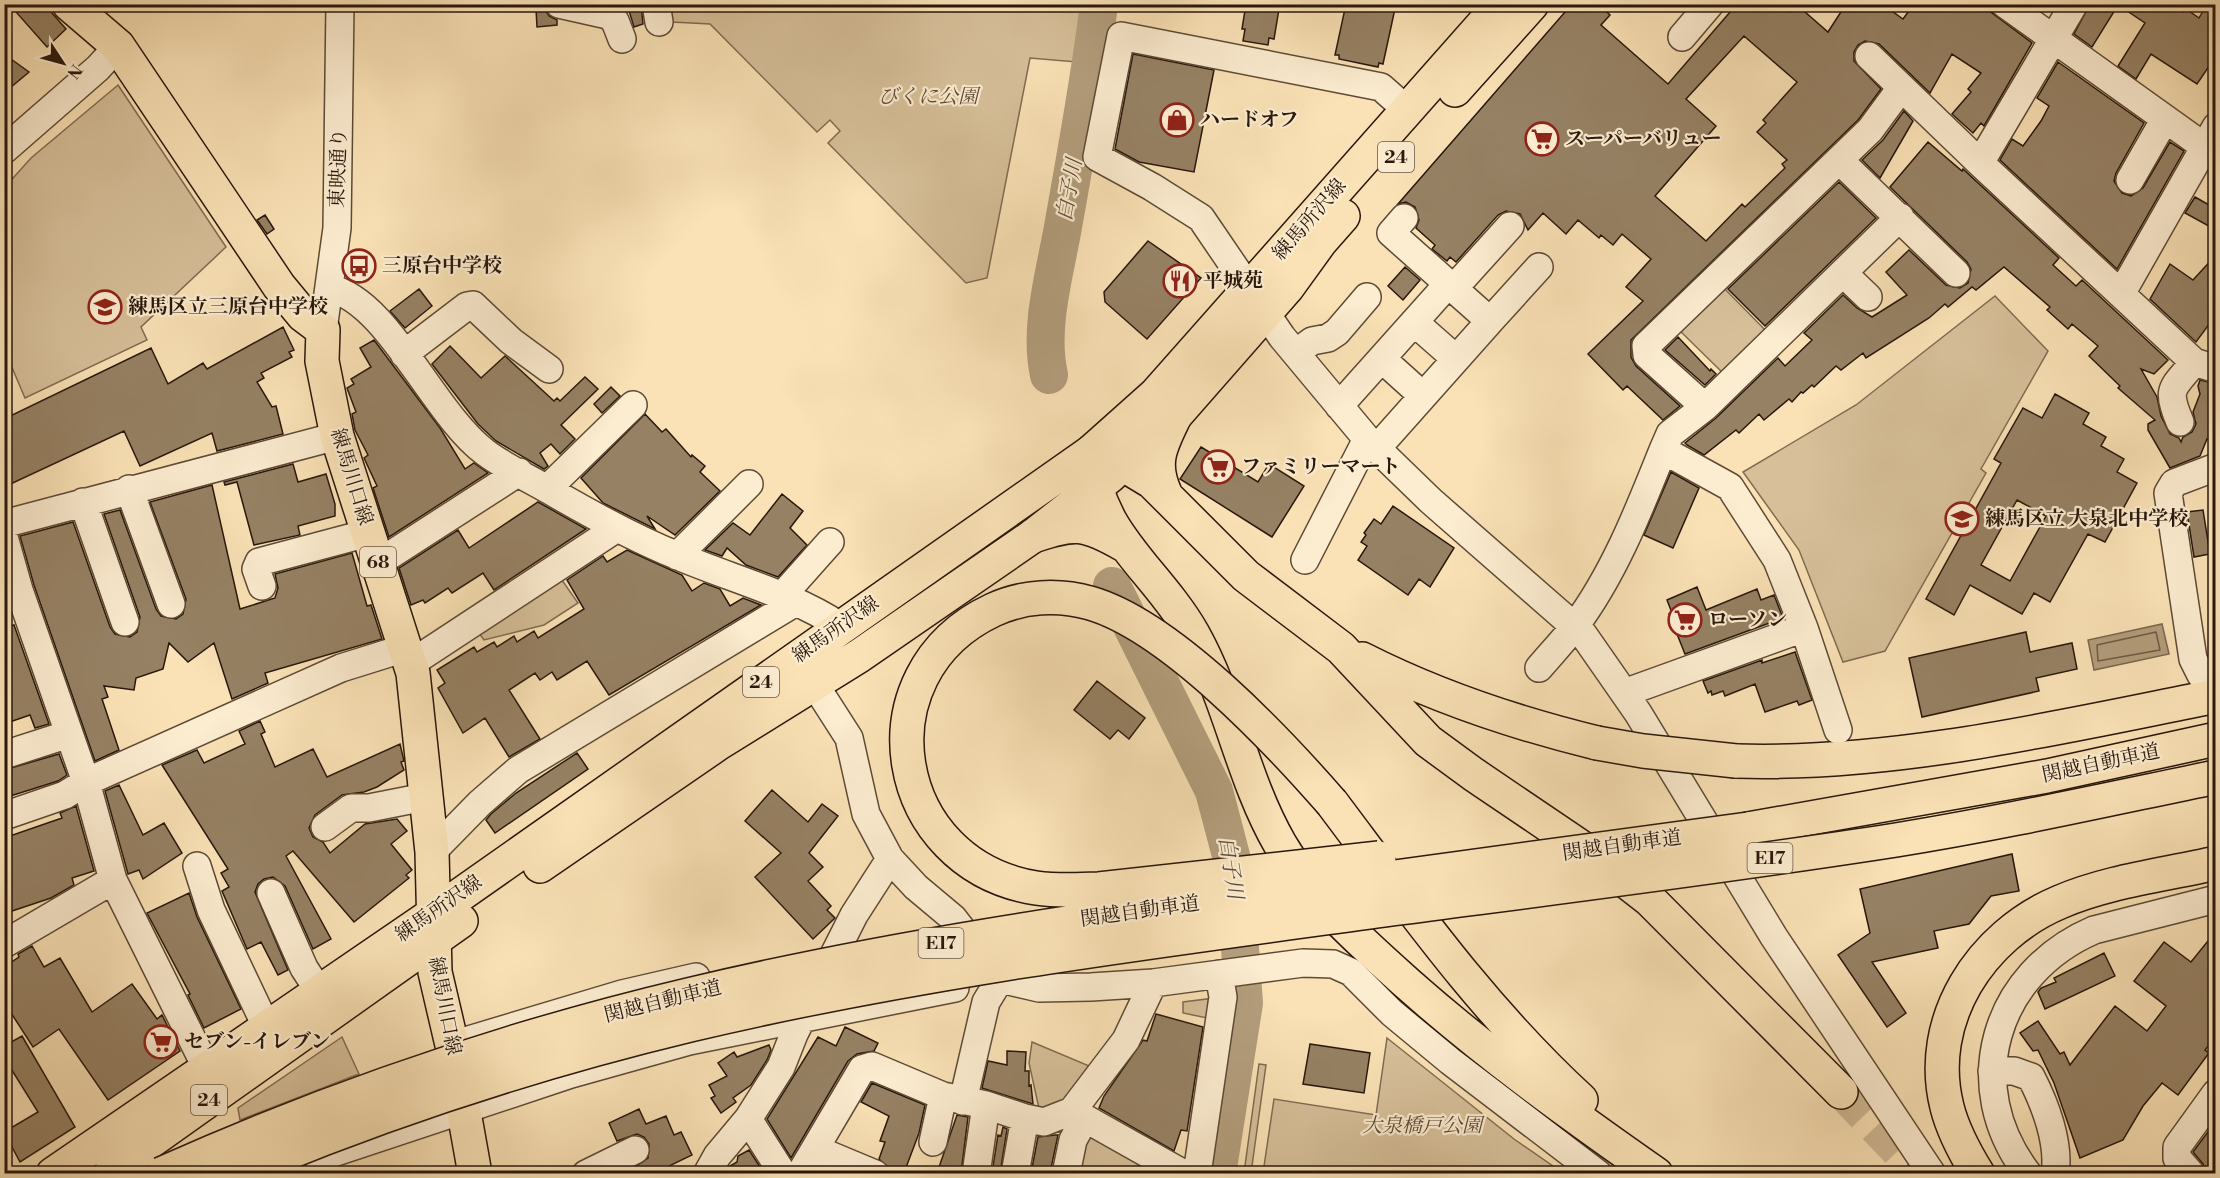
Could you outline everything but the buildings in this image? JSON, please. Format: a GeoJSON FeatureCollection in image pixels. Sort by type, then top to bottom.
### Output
{"type":"FeatureCollection","features":[{"type":"Feature","properties":{"kind":"main road"},"geometry":{"type":"LineString","coordinates":[[69,4],[118,46],[279,286],[303,315],[323,330]]}},
{"type":"Feature","properties":{"kind":"main road","name":"練馬所沢線"},"geometry":{"type":"LineString","coordinates":[[53,1173],[319,991],[433,928],[709,750],[815,685],[1033,536],[1124,464],[1175,417],[1257,301],[1407,110],[1501,4]]}},
{"type":"Feature","properties":{"kind":"main road","name":"練馬所沢線"},"geometry":{"type":"LineString","coordinates":[[110,1173],[433,928],[840,626],[1091,452],[1321,241],[1532,4]]}},
{"type":"Feature","properties":{"kind":"main road","name":"練馬川口線"},"geometry":{"type":"LineString","coordinates":[[323,330],[322,361],[337,436],[408,656],[432,852],[435,972],[452,1045],[475,1173]]}},
{"type":"Feature","properties":{"kind":"main road"},"geometry":{"type":"LineString","coordinates":[[1165,493],[1156,466],[1162,443],[1175,417]]}},
{"type":"Feature","properties":{"kind":"main road"},"geometry":{"type":"LineString","coordinates":[[1656,1173],[1562,1109],[1464,1033],[1357,939],[1313,891],[1280,844],[1211,670],[1192,633],[1166,593],[1124,545],[1094,488],[1091,452],[1124,464],[1165,493],[1209,542],[1246,576],[1341,648],[1428,741],[1591,854],[1650,900],[1841,1092]]}},
{"type":"Feature","properties":{"kind":"main road"},"geometry":{"type":"LineString","coordinates":[[1033,536],[1062,526],[1080,525],[1105,534],[1124,545]]}},
{"type":"Feature","properties":{"kind":"main road"},"geometry":{"type":"LineString","coordinates":[[1666,1173],[1560,1080],[1506,1026],[1460,974],[1332,803],[1281,747],[1188,662],[1131,621],[1111,611],[1076,599],[1056,597],[1017,602],[999,607],[964,626],[943,646],[926,669],[912,702],[908,720],[909,772],[920,805],[938,834],[980,869],[1035,888],[1099,889],[1335,862],[1748,829]]}},
{"type":"Feature","properties":{"kind":"main road"},"geometry":{"type":"LineString","coordinates":[[1341,648],[1425,689],[1508,720],[1597,743],[1643,752],[1736,761],[1830,761],[1928,749],[2216,696]]}},
{"type":"Feature","properties":{"kind":"main road","name":"関越自動車道"},"geometry":{"type":"LineString","coordinates":[[161,1173],[253,1133],[465,1057],[574,1025],[767,977],[946,942],[1141,912],[1748,829],[2047,776],[2216,739]]}},
{"type":"Feature","properties":{"kind":"main road","name":"関越自動車道"},"geometry":{"type":"LineString","coordinates":[[236,1173],[473,1086],[574,1055],[765,1009],[957,972],[1143,943],[1900,839],[2049,812],[2216,777]]}},
{"type":"Feature","properties":{"kind":"main road"},"geometry":{"type":"LineString","coordinates":[[1978,1173],[1953,1126],[1944,1090],[1943,1052],[1951,1017],[1964,984],[1987,952],[2018,925],[2061,901],[2114,885],[2216,863]]}},
{"type":"Feature","properties":{"kind":"street","name":"東映通り"},"geometry":{"type":"LineString","coordinates":[[323,330],[335,250],[339,187],[340,4]]}},
{"type":"Feature","properties":{"kind":"street"},"geometry":{"type":"LineString","coordinates":[[1682,37],[1710,4]]}},
{"type":"Feature","properties":{"kind":"street"},"geometry":{"type":"LineString","coordinates":[[2005,4],[2055,39],[2106,90],[2212,143],[2121,294]]}},
{"type":"Feature","properties":{"kind":"street"},"geometry":{"type":"LineString","coordinates":[[1980,164],[2074,4]]}},
{"type":"Feature","properties":{"kind":"street"},"geometry":{"type":"LineString","coordinates":[[575,6],[612,17],[622,39]]}},
{"type":"Feature","properties":{"kind":"street"},"geometry":{"type":"LineString","coordinates":[[1407,110],[1381,87],[1121,36],[1097,157],[1152,187],[1201,218],[1234,263],[1257,301],[1296,353],[1372,444],[1431,501],[1575,625],[1624,693],[1774,937],[1932,1173]]}},
{"type":"Feature","properties":{"kind":"street"},"geometry":{"type":"LineString","coordinates":[[4,150],[98,68],[118,46]]}},
{"type":"Feature","properties":{"kind":"street"},"geometry":{"type":"LineString","coordinates":[[1869,56],[1980,164],[2121,294],[2205,365],[2171,390],[2172,403],[2180,422]]}},
{"type":"Feature","properties":{"kind":"street"},"geometry":{"type":"LineString","coordinates":[[1705,407],[1647,355],[1646,346],[1870,130],[1901,88]]}},
{"type":"Feature","properties":{"kind":"street"},"geometry":{"type":"LineString","coordinates":[[2130,180],[2165,119]]}},
{"type":"Feature","properties":{"kind":"street"},"geometry":{"type":"LineString","coordinates":[[1839,160],[1956,273]]}},
{"type":"Feature","properties":{"kind":"street"},"geometry":{"type":"LineString","coordinates":[[1539,668],[1575,625],[1618,553],[1670,434],[1705,407],[1900,217]]}},
{"type":"Feature","properties":{"kind":"street"},"geometry":{"type":"LineString","coordinates":[[1404,218],[1391,233],[1491,321]]}},
{"type":"Feature","properties":{"kind":"street"},"geometry":{"type":"LineString","coordinates":[[1339,406],[1414,322],[1510,226]]}},
{"type":"Feature","properties":{"kind":"street"},"geometry":{"type":"LineString","coordinates":[[1305,560],[1372,444],[1423,396],[1539,267]]}},
{"type":"Feature","properties":{"kind":"street"},"geometry":{"type":"LineString","coordinates":[[1843,273],[1868,297]]}},
{"type":"Feature","properties":{"kind":"street"},"geometry":{"type":"LineString","coordinates":[[329,288],[345,292],[367,309],[404,354],[452,421],[486,452],[617,528],[677,556],[809,606],[840,626]]}},
{"type":"Feature","properties":{"kind":"street"},"geometry":{"type":"LineString","coordinates":[[1296,353],[1312,341],[1328,338],[1337,332],[1367,297]]}},
{"type":"Feature","properties":{"kind":"street"},"geometry":{"type":"LineString","coordinates":[[404,354],[467,306],[473,305],[511,341],[549,369]]}},
{"type":"Feature","properties":{"kind":"street"},"geometry":{"type":"LineString","coordinates":[[1414,322],[1456,359]]}},
{"type":"Feature","properties":{"kind":"street"},"geometry":{"type":"LineString","coordinates":[[1382,359],[1423,396]]}},
{"type":"Feature","properties":{"kind":"street"},"geometry":{"type":"LineString","coordinates":[[547,489],[633,405]]}},
{"type":"Feature","properties":{"kind":"street"},"geometry":{"type":"LineString","coordinates":[[206,1067],[113,880],[86,782],[12,593],[4,535],[5,527],[11,522],[129,489],[337,436]]}},
{"type":"Feature","properties":{"kind":"street"},"geometry":{"type":"LineString","coordinates":[[1663,450],[1730,487],[1777,560],[1804,628],[1838,730]]}},
{"type":"Feature","properties":{"kind":"street"},"geometry":{"type":"LineString","coordinates":[[2216,467],[2174,483],[2169,487],[2168,493],[2193,659],[2201,675],[2216,674]]}},
{"type":"Feature","properties":{"kind":"street"},"geometry":{"type":"LineString","coordinates":[[262,586],[256,569],[259,562],[373,548],[519,472]]}},
{"type":"Feature","properties":{"kind":"street"},"geometry":{"type":"LineString","coordinates":[[677,556],[749,484]]}},
{"type":"Feature","properties":{"kind":"street"},"geometry":{"type":"LineString","coordinates":[[129,489],[171,604]]}},
{"type":"Feature","properties":{"kind":"street"},"geometry":{"type":"LineString","coordinates":[[83,502],[125,622]]}},
{"type":"Feature","properties":{"kind":"street"},"geometry":{"type":"LineString","coordinates":[[4,816],[65,795],[86,782],[341,668],[408,656],[617,528]]}},
{"type":"Feature","properties":{"kind":"street"},"geometry":{"type":"LineString","coordinates":[[432,852],[480,803],[518,770],[788,599],[830,542]]}},
{"type":"Feature","properties":{"kind":"street"},"geometry":{"type":"LineString","coordinates":[[1624,693],[1804,628]]}},
{"type":"Feature","properties":{"kind":"street"},"geometry":{"type":"LineString","coordinates":[[815,685],[849,738],[866,814],[890,859],[916,887],[953,918],[1000,979]]}},
{"type":"Feature","properties":{"kind":"street"},"geometry":{"type":"LineString","coordinates":[[4,754],[69,734]]}},
{"type":"Feature","properties":{"kind":"street"},"geometry":{"type":"LineString","coordinates":[[325,826],[351,808],[369,808],[425,796]]}},
{"type":"Feature","properties":{"kind":"street"},"geometry":{"type":"LineString","coordinates":[[706,1173],[748,1119],[782,1067],[802,1019],[854,915],[890,859]]}},
{"type":"Feature","properties":{"kind":"street"},"geometry":{"type":"LineString","coordinates":[[196,866],[211,910],[266,1026]]}},
{"type":"Feature","properties":{"kind":"street"},"geometry":{"type":"LineString","coordinates":[[4,944],[113,880]]}},
{"type":"Feature","properties":{"kind":"street"},"geometry":{"type":"LineString","coordinates":[[271,893],[304,968],[319,991]]}},
{"type":"Feature","properties":{"kind":"street"},"geometry":{"type":"LineString","coordinates":[[2028,1173],[2004,1134],[1994,1096],[1992,1071],[1996,1037],[2008,1008],[2026,979],[2050,955],[2094,930],[2216,899]]}},
{"type":"Feature","properties":{"kind":"street"},"geometry":{"type":"LineString","coordinates":[[452,1045],[622,994],[838,947],[932,932],[953,918]]}},
{"type":"Feature","properties":{"kind":"street"},"geometry":{"type":"LineString","coordinates":[[280,1173],[338,1150],[464,1109],[689,1041],[1000,979],[1039,988],[1153,982],[1324,962],[1351,972],[1392,1013],[1450,1061],[1598,1173]]}},
{"type":"Feature","properties":{"kind":"street"},"geometry":{"type":"LineString","coordinates":[[1197,1173],[1223,997],[1223,973]]}},
{"type":"Feature","properties":{"kind":"street"},"geometry":{"type":"LineString","coordinates":[[976,1173],[964,1100],[986,1002],[1000,979]]}},
{"type":"Feature","properties":{"kind":"street"},"geometry":{"type":"LineString","coordinates":[[1066,1173],[1078,1114],[1126,1040],[1153,982]]}},
{"type":"Feature","properties":{"kind":"street"},"geometry":{"type":"LineString","coordinates":[[800,1173],[862,1069],[867,1066],[964,1100],[1025,1118],[1044,1122],[1078,1114],[1184,1173]]}},
{"type":"Feature","properties":{"kind":"street"},"geometry":{"type":"LineString","coordinates":[[1992,1071],[2014,1071],[2031,1077],[2051,1130],[2057,1161],[2055,1173]]}},
{"type":"Feature","properties":{"kind":"street"},"geometry":{"type":"LineString","coordinates":[[2190,1173],[2177,1158],[2177,1147],[2216,1094]]}},
{"type":"Feature","properties":{"kind":"street"},"geometry":{"type":"LineString","coordinates":[[933,1142],[964,1100]]}},
{"type":"Feature","properties":{"kind":"street"},"geometry":{"type":"LineString","coordinates":[[1016,1173],[1025,1118]]}},
{"type":"Feature","properties":{"kind":"street"},"geometry":{"type":"LineString","coordinates":[[748,1119],[783,1173]]}},
{"type":"Feature","properties":{"kind":"street"},"geometry":{"type":"LineString","coordinates":[[815,1149],[875,1173]]}},
{"type":"Feature","properties":{"kind":"street"},"geometry":{"type":"LineString","coordinates":[[586,1173],[635,1150]]}},
{"type":"Feature","properties":{"kind":"green space","name":"びくに公園"},"geometry":{"type":"Polygon","coordinates":[[[671,5],[1088,5],[1077,62],[1030,58],[987,278],[966,283],[828,143],[840,131],[830,120],[817,132],[710,24],[672,22],[671,5]]]}},
{"type":"Feature","properties":{"kind":"green space"},"geometry":{"type":"Polygon","coordinates":[[[118,85],[226,247],[141,327],[147,340],[25,398],[5,351],[5,187],[31,158],[118,85]]]}},
{"type":"Feature","properties":{"kind":"green space"},"geometry":{"type":"Polygon","coordinates":[[[1720,284],[1770,335],[1727,377],[1676,327],[1720,284]]]}},
{"type":"Feature","properties":{"kind":"green space"},"geometry":{"type":"Polygon","coordinates":[[[1995,296],[2048,351],[1981,469],[1986,473],[1885,651],[1843,662],[1799,550],[1743,472],[1856,405],[1995,296]]]}},
{"type":"Feature","properties":{"kind":"green space"},"geometry":{"type":"Polygon","coordinates":[[[557,573],[578,603],[544,625],[484,640],[475,628],[557,573]]]}},
{"type":"Feature","properties":{"kind":"green space"},"geometry":{"type":"Polygon","coordinates":[[[1215,998],[1207,1018],[1183,1013],[1183,1002],[1215,998]]]}},
{"type":"Feature","properties":{"kind":"green space"},"geometry":{"type":"Polygon","coordinates":[[[342,1037],[359,1074],[240,1120],[238,1108],[342,1037]]]}},
{"type":"Feature","properties":{"kind":"green space","name":"大泉橋戸公園"},"geometry":{"type":"Polygon","coordinates":[[[1387,1038],[1514,1139],[1563,1173],[1263,1173],[1274,1099],[1376,1115],[1387,1038]]]}},
{"type":"Feature","properties":{"kind":"green space"},"geometry":{"type":"Polygon","coordinates":[[[1032,1042],[1094,1068],[1063,1107],[1040,1113],[1029,1063],[1032,1042]]]}},
{"type":"Feature","properties":{"kind":"green space"},"geometry":{"type":"Polygon","coordinates":[[[1259,1064],[1266,1065],[1251,1173],[1244,1173],[1259,1064]]]}},
{"type":"Feature","properties":{"kind":"green space"},"geometry":{"type":"Polygon","coordinates":[[[1069,1118],[1172,1173],[1052,1173],[1061,1133],[1052,1130],[1069,1118]]]}},
{"type":"Feature","properties":{"kind":"water"},"geometry":{"type":"Polygon","coordinates":[[[2162,624],[2169,654],[2094,670],[2088,640],[2162,624]]]}},
{"type":"Feature","properties":{"kind":"waterway","name":"白子川"},"geometry":{"type":"LineString","coordinates":[[1049,375],[1046,356],[1049,298],[1083,113],[1099,4]]}},
{"type":"Feature","properties":{"kind":"waterway","name":"白子川"},"geometry":{"type":"LineString","coordinates":[[1112,586],[1214,791],[1234,867],[1244,1003],[1217,1174]]}},
{"type":"Feature","properties":{"kind":"tunnel"},"geometry":{"type":"LineString","coordinates":[[1841,1092],[1919,1174]]}},
{"type":"Feature","properties":{"kind":"place","name":"ハードオフ"},"geometry":{"type":"Point","coordinates":[1177,120]}},
{"type":"Feature","properties":{"kind":"place","name":"スーパーバリュー"},"geometry":{"type":"Point","coordinates":[1542,139]}},
{"type":"Feature","properties":{"kind":"place","name":"三原台中学校"},"geometry":{"type":"Point","coordinates":[359,266]}},
{"type":"Feature","properties":{"kind":"place","name":"平城苑"},"geometry":{"type":"Point","coordinates":[1180,281]}},
{"type":"Feature","properties":{"kind":"place","name":"練馬区立三原台中学校"},"geometry":{"type":"Point","coordinates":[105,307]}},
{"type":"Feature","properties":{"kind":"place","name":"ファミリーマート"},"geometry":{"type":"Point","coordinates":[1218,467]}},
{"type":"Feature","properties":{"kind":"place","name":"練馬区立 大泉北中学校"},"geometry":{"type":"Point","coordinates":[1962,519]}},
{"type":"Feature","properties":{"kind":"place","name":"ローソン"},"geometry":{"type":"Point","coordinates":[1685,620]}},
{"type":"Feature","properties":{"kind":"place","name":"セブン-イレブン"},"geometry":{"type":"Point","coordinates":[161,1042]}}]}
